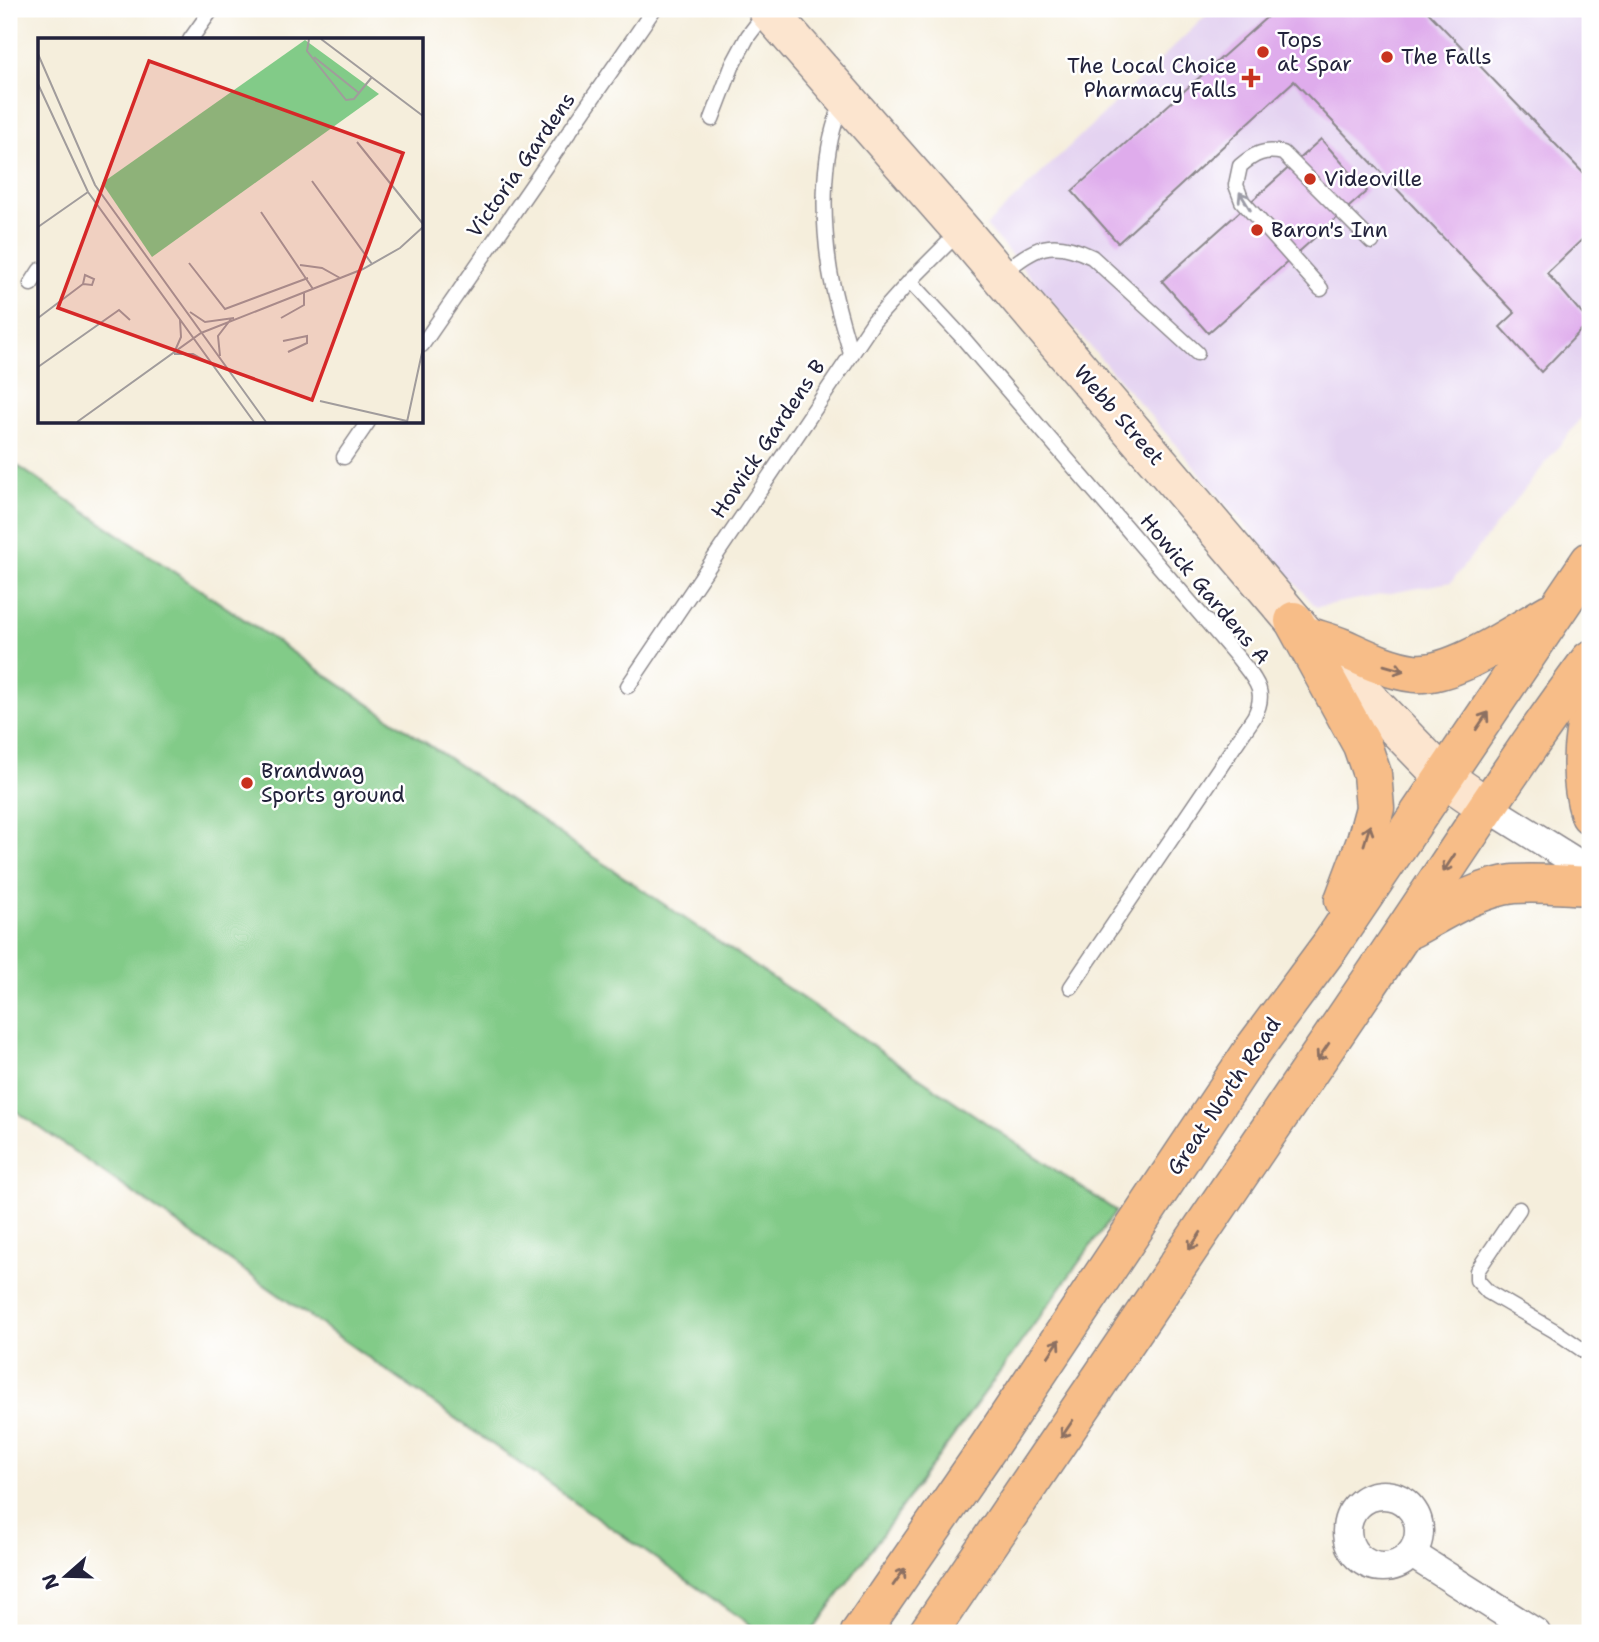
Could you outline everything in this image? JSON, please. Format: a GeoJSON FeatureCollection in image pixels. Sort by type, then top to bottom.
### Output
{"type":"FeatureCollection","features":[{"type":"Feature","properties":{"kind":"main road","name":"Great North Road"},"geometry":{"type":"LineString","coordinates":[[860,1633],[989,1446],[1253,1050],[1330,946],[1590,561]]}},
{"type":"Feature","properties":{"kind":"main road"},"geometry":{"type":"LineString","coordinates":[[1300,628],[1394,668],[1413,673],[1428,672],[1441,670],[1482,652],[1560,607]]}},
{"type":"Feature","properties":{"kind":"main road"},"geometry":{"type":"LineString","coordinates":[[1300,628],[1362,745],[1372,774],[1375,808],[1330,946]]}},
{"type":"Feature","properties":{"kind":"main road"},"geometry":{"type":"LineString","coordinates":[[928,1633],[1404,933],[1486,806],[1590,660]]}},
{"type":"Feature","properties":{"kind":"main road"},"geometry":{"type":"LineString","coordinates":[[1590,708],[1582,767],[1590,815]]}},
{"type":"Feature","properties":{"kind":"main road"},"geometry":{"type":"LineString","coordinates":[[1404,933],[1454,905],[1490,889],[1513,884],[1538,883],[1590,886]]}},
{"type":"Feature","properties":{"kind":"street","name":"Webb Street"},"geometry":{"type":"LineString","coordinates":[[767,9],[961,230],[1300,628],[1444,777],[1486,806]]}},
{"type":"Feature","properties":{"kind":"street"},"geometry":{"type":"LineString","coordinates":[[1486,806],[1590,871]]}},
{"type":"Feature","properties":{"kind":"street"},"geometry":{"type":"LineString","coordinates":[[1412,1554],[1536,1633]]}},
{"type":"Feature","properties":{"kind":"lane"},"geometry":{"type":"LineString","coordinates":[[191,38],[212,9]]}},
{"type":"Feature","properties":{"kind":"lane","name":"Victoria Gardens"},"geometry":{"type":"LineString","coordinates":[[424,342],[654,9]]}},
{"type":"Feature","properties":{"kind":"lane"},"geometry":{"type":"LineString","coordinates":[[712,119],[733,64],[767,9]]}},
{"type":"Feature","properties":{"kind":"lane"},"geometry":{"type":"LineString","coordinates":[[845,98],[832,130],[825,179],[829,266],[851,354]]}},
{"type":"Feature","properties":{"kind":"lane"},"geometry":{"type":"LineString","coordinates":[[1321,289],[1242,201],[1237,185],[1240,166],[1270,150],[1283,153],[1372,242]]}},
{"type":"Feature","properties":{"kind":"lane","name":"Howick Gardens B"},"geometry":{"type":"LineString","coordinates":[[628,685],[874,321],[961,230]]}},
{"type":"Feature","properties":{"kind":"lane"},"geometry":{"type":"LineString","coordinates":[[999,276],[1037,249],[1053,245],[1075,248],[1099,263],[1197,353]]}},
{"type":"Feature","properties":{"kind":"lane"},"geometry":{"type":"LineString","coordinates":[[31,284],[38,273]]}},
{"type":"Feature","properties":{"kind":"lane","name":"Howick Gardens A"},"geometry":{"type":"LineString","coordinates":[[910,281],[962,337],[1230,648],[1260,691],[1259,708],[1254,718],[1071,987]]}},
{"type":"Feature","properties":{"kind":"lane"},"geometry":{"type":"LineString","coordinates":[[344,457],[367,424]]}},
{"type":"Feature","properties":{"kind":"lane"},"geometry":{"type":"LineString","coordinates":[[1519,1209],[1477,1271],[1477,1280],[1488,1292],[1590,1355]]}},
{"type":"Feature","properties":{"kind":"shaded area"},"geometry":{"type":"Polygon","coordinates":[[[1213,9],[1580,9],[1590,20],[1590,407],[1451,582],[1316,607],[986,226],[1213,9]]]}},
{"type":"Feature","properties":{"kind":"green space","name":"Brandwag Sports ground"},"geometry":{"type":"Polygon","coordinates":[[[9,460],[1116,1211],[811,1633],[762,1633],[9,1106],[9,460]]]}},
{"type":"Feature","properties":{"kind":"building"},"geometry":{"type":"Polygon","coordinates":[[[1276,9],[1425,9],[1590,180],[1590,232],[1547,273],[1589,322],[1541,372],[1500,327],[1515,313],[1294,81],[1118,243],[1072,191],[1276,9]]]}},
{"type":"Feature","properties":{"kind":"building"},"geometry":{"type":"Polygon","coordinates":[[[1321,139],[1367,191],[1208,333],[1162,281],[1321,139]]]}},
{"type":"Feature","properties":{"kind":"place","name":"Tops at Spar"},"geometry":{"type":"Point","coordinates":[1263,52]}},
{"type":"Feature","properties":{"kind":"place","name":"The Falls"},"geometry":{"type":"Point","coordinates":[1387,57]}},
{"type":"Feature","properties":{"kind":"place","name":"The Local Choice Pharmacy Falls"},"geometry":{"type":"Point","coordinates":[1251,78]}},
{"type":"Feature","properties":{"kind":"place","name":"Videoville"},"geometry":{"type":"Point","coordinates":[1310,179]}},
{"type":"Feature","properties":{"kind":"place","name":"Baron's Inn"},"geometry":{"type":"Point","coordinates":[1257,230]}},
{"type":"Feature","properties":{"kind":"place","name":"Brandwag Sports ground"},"geometry":{"type":"Point","coordinates":[247,783]}}]}
